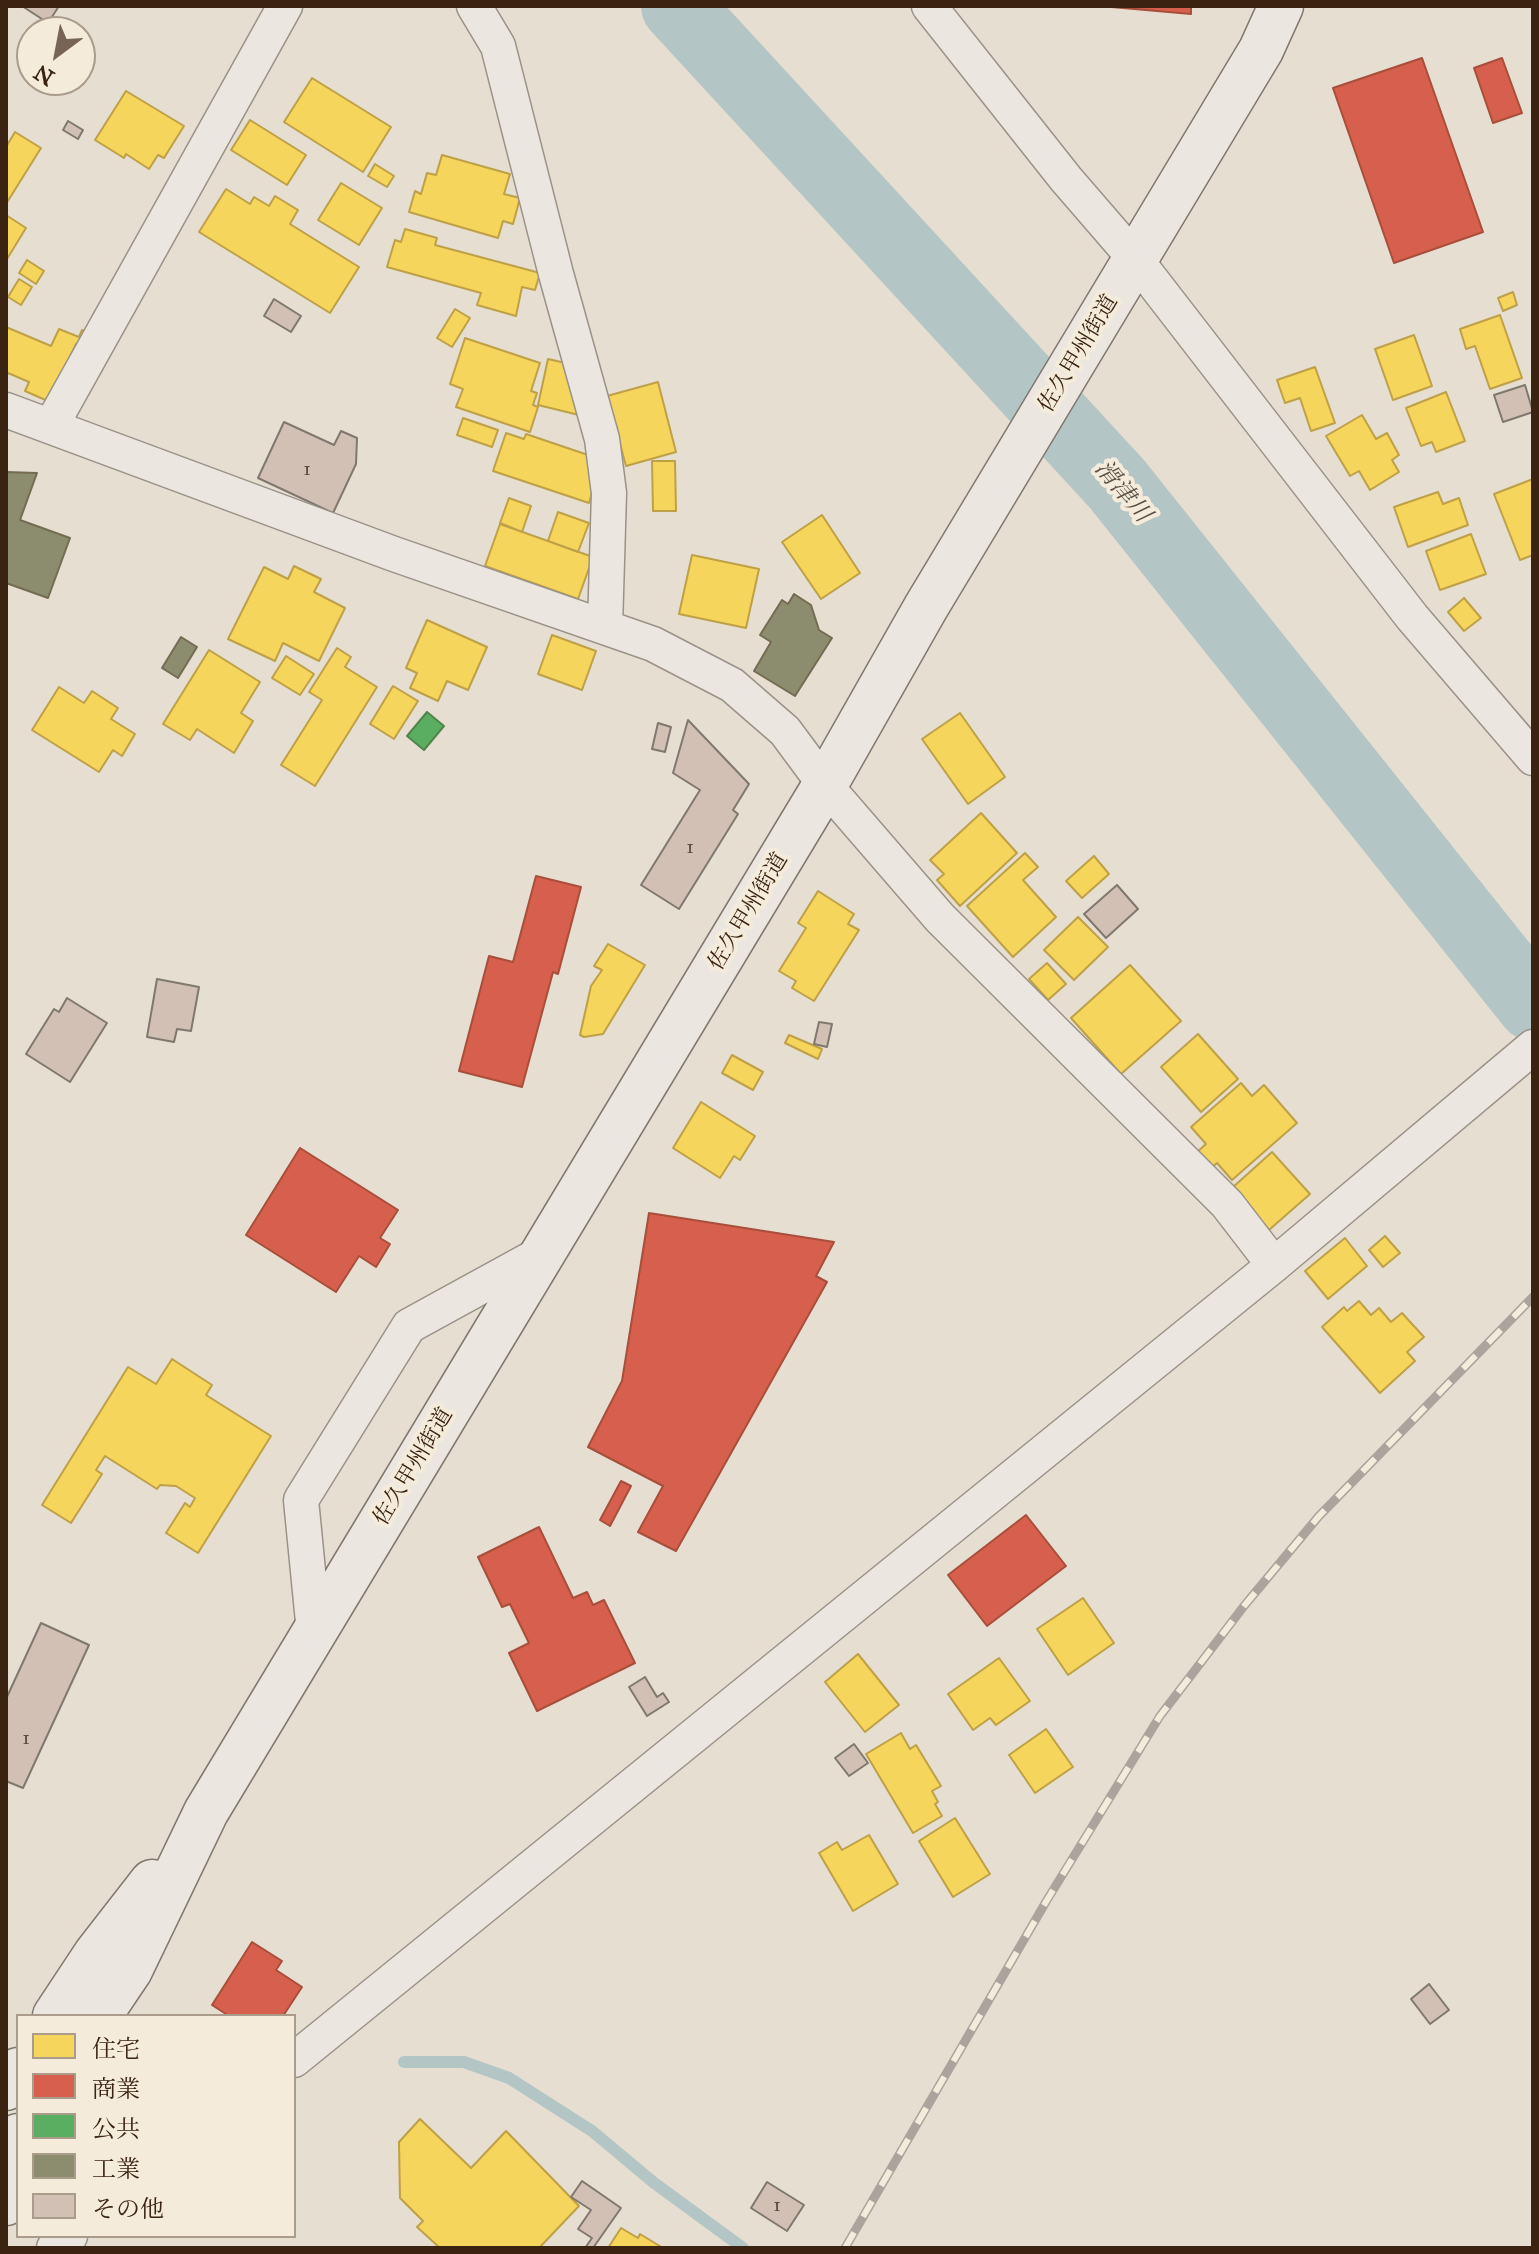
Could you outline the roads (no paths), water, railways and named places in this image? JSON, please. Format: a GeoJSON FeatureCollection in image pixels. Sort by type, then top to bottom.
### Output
{"type":"FeatureCollection","features":[{"type":"Feature","properties":{"kind":"main road","name":"佐久甲州街道"},"geometry":{"type":"LineString","coordinates":[[100,2014],[130,1970],[206,1812],[825,785],[926,607],[1261,50],[1281,6]]}},
{"type":"Feature","properties":{"kind":"main road","name":"佐久甲州街道"},"geometry":{"type":"LineString","coordinates":[[56,2014],[96,1954],[206,1812]]}},
{"type":"Feature","properties":{"kind":"main road"},"geometry":{"type":"LineString","coordinates":[[107,2014],[130,1970]]}},
{"type":"Feature","properties":{"kind":"main road"},"geometry":{"type":"LineString","coordinates":[[6,2203],[16,2184]]}},
{"type":"Feature","properties":{"kind":"street"},"geometry":{"type":"LineString","coordinates":[[51,426],[285,6]]}},
{"type":"Feature","properties":{"kind":"street"},"geometry":{"type":"LineString","coordinates":[[474,6],[498,46],[602,439],[609,493],[605,627]]}},
{"type":"Feature","properties":{"kind":"street"},"geometry":{"type":"LineString","coordinates":[[929,6],[1066,179],[1131,269],[1412,617],[1533,758]]}},
{"type":"Feature","properties":{"kind":"street"},"geometry":{"type":"LineString","coordinates":[[6,410],[422,564],[653,644],[732,685],[785,731],[825,785],[940,918],[1227,1204],[1274,1265]]}},
{"type":"Feature","properties":{"kind":"street"},"geometry":{"type":"LineString","coordinates":[[296,2058],[1274,1265],[1533,1047]]}},
{"type":"Feature","properties":{"kind":"street"},"geometry":{"type":"LineString","coordinates":[[314,1632],[301,1500],[409,1326],[544,1252]]}},
{"type":"Feature","properties":{"kind":"waterway","name":"滑津川"},"geometry":{"type":"LineString","coordinates":[[677,6],[1117,484],[1533,1005]]}},
{"type":"Feature","properties":{"kind":"waterway"},"geometry":{"type":"LineString","coordinates":[[404,2062],[464,2062],[509,2078],[592,2131],[653,2182],[743,2248]]}},
{"type":"Feature","properties":{"kind":"railway"},"geometry":{"type":"LineString","coordinates":[[845,2248],[1047,1900],[1160,1716],[1244,1606],[1319,1516],[1533,1297]]}}]}
